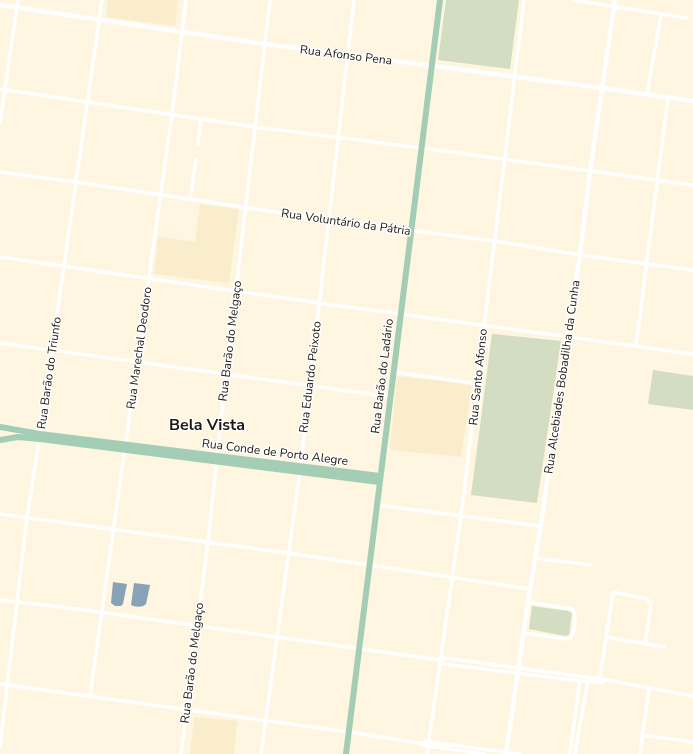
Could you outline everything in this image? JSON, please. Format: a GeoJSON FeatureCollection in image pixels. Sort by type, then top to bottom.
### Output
{"type":"FeatureCollection","features":[{"type":"Feature","properties":{"kind":"main road","name":"Rua Barão do Ladário"},"geometry":{"type":"LineString","coordinates":[[346,754],[400,314],[433,66],[440,0]]}},
{"type":"Feature","properties":{"kind":"main road","name":"Rua Conde de Porto Alegre"},"geometry":{"type":"LineString","coordinates":[[0,427],[40,437]]}},
{"type":"Feature","properties":{"kind":"main road","name":"Rua Conde de Porto Alegre"},"geometry":{"type":"LineString","coordinates":[[0,440],[18,437],[40,437],[380,479]]}},
{"type":"Feature","properties":{"kind":"street"},"geometry":{"type":"LineString","coordinates":[[0,123],[18,0]]}},
{"type":"Feature","properties":{"kind":"street","name":"Rua Barão do Triunfo"},"geometry":{"type":"LineString","coordinates":[[0,747],[27,517],[40,437],[102,0]]}},
{"type":"Feature","properties":{"kind":"street","name":"Rua Marechal Deodoro"},"geometry":{"type":"LineString","coordinates":[[90,696],[172,114],[186,0]]}},
{"type":"Feature","properties":{"kind":"street","name":"Rua Barão do Melgaço"},"geometry":{"type":"LineString","coordinates":[[181,754],[208,542],[254,127],[270,0]]}},
{"type":"Feature","properties":{"kind":"street","name":"Rua Eduardo Peixoto"},"geometry":{"type":"LineString","coordinates":[[261,754],[300,469],[354,0]]}},
{"type":"Feature","properties":{"kind":"street","name":"Rua Santo Afonso"},"geometry":{"type":"LineString","coordinates":[[427,754],[478,384],[524,0]]}},
{"type":"Feature","properties":{"kind":"street"},"geometry":{"type":"LineString","coordinates":[[574,0],[687,18]]}},
{"type":"Feature","properties":{"kind":"street","name":"Rua Alcebiades Bobadilha da Cunha"},"geometry":{"type":"LineString","coordinates":[[506,753],[580,255],[590,171],[615,0]]}},
{"type":"Feature","properties":{"kind":"street","name":"Rua Afonso Pena"},"geometry":{"type":"LineString","coordinates":[[0,5],[99,21],[348,56],[515,76],[693,102]]}},
{"type":"Feature","properties":{"kind":"street"},"geometry":{"type":"LineString","coordinates":[[646,94],[661,14]]}},
{"type":"Feature","properties":{"kind":"street"},"geometry":{"type":"LineString","coordinates":[[0,89],[172,114],[201,120],[693,185]]}},
{"type":"Feature","properties":{"kind":"street"},"geometry":{"type":"LineString","coordinates":[[636,346],[648,263],[668,98]]}},
{"type":"Feature","properties":{"kind":"street"},"geometry":{"type":"LineString","coordinates":[[198,144],[201,120]]}},
{"type":"Feature","properties":{"kind":"street"},"geometry":{"type":"LineString","coordinates":[[190,199],[196,160]]}},
{"type":"Feature","properties":{"kind":"street","name":"Rua Voluntário da Pátria"},"geometry":{"type":"LineString","coordinates":[[0,172],[328,220],[496,241],[580,255],[693,270]]}},
{"type":"Feature","properties":{"kind":"street"},"geometry":{"type":"LineString","coordinates":[[0,257],[319,303],[693,354]]}},
{"type":"Feature","properties":{"kind":"street"},"geometry":{"type":"LineString","coordinates":[[0,343],[391,397]]}},
{"type":"Feature","properties":{"kind":"street"},"geometry":{"type":"LineString","coordinates":[[394,372],[478,384]]}},
{"type":"Feature","properties":{"kind":"street"},"geometry":{"type":"LineString","coordinates":[[377,505],[540,526]]}},
{"type":"Feature","properties":{"kind":"street"},"geometry":{"type":"LineString","coordinates":[[0,514],[288,553],[530,589]]}},
{"type":"Feature","properties":{"kind":"street"},"geometry":{"type":"LineString","coordinates":[[535,558],[591,564]]}},
{"type":"Feature","properties":{"kind":"street"},"geometry":{"type":"LineString","coordinates":[[600,681],[613,592],[647,599],[650,602],[651,605],[645,644]]}},
{"type":"Feature","properties":{"kind":"street"},"geometry":{"type":"LineString","coordinates":[[0,600],[78,609],[440,660],[444,658],[519,668],[580,679]]}},
{"type":"Feature","properties":{"kind":"street"},"geometry":{"type":"LineString","coordinates":[[524,633],[566,640],[571,638],[573,635],[576,615],[575,611],[572,609],[528,602]]}},
{"type":"Feature","properties":{"kind":"street"},"geometry":{"type":"LineString","coordinates":[[606,637],[664,647]]}},
{"type":"Feature","properties":{"kind":"street"},"geometry":{"type":"LineString","coordinates":[[440,660],[443,664],[588,680],[606,680],[693,696]]}},
{"type":"Feature","properties":{"kind":"street"},"geometry":{"type":"LineString","coordinates":[[570,754],[580,679]]}},
{"type":"Feature","properties":{"kind":"street"},"geometry":{"type":"LineString","coordinates":[[576,754],[588,680]]}},
{"type":"Feature","properties":{"kind":"street"},"geometry":{"type":"LineString","coordinates":[[0,684],[266,720],[418,743],[520,754]]}},
{"type":"Feature","properties":{"kind":"street"},"geometry":{"type":"LineString","coordinates":[[640,754],[649,689]]}},
{"type":"Feature","properties":{"kind":"street"},"geometry":{"type":"LineString","coordinates":[[642,735],[693,742]]}},
{"type":"Feature","properties":{"kind":"street"},"geometry":{"type":"LineString","coordinates":[[428,744],[484,754]]}},
{"type":"Feature","properties":{"kind":"shaded area"},"geometry":{"type":"Polygon","coordinates":[[[108,0],[178,0],[175,26],[106,17],[108,0]]]}},
{"type":"Feature","properties":{"kind":"shaded area"},"geometry":{"type":"Polygon","coordinates":[[[200,204],[239,209],[229,283],[154,274],[158,237],[195,242],[200,204]]]}},
{"type":"Feature","properties":{"kind":"shaded area"},"geometry":{"type":"Polygon","coordinates":[[[397,376],[472,384],[461,457],[390,450],[397,376]]]}},
{"type":"Feature","properties":{"kind":"shaded area"},"geometry":{"type":"Polygon","coordinates":[[[194,717],[237,721],[234,754],[190,754],[194,717]]]}},
{"type":"Feature","properties":{"kind":"green space"},"geometry":{"type":"Polygon","coordinates":[[[446,0],[519,0],[510,69],[438,60],[446,0]]]}},
{"type":"Feature","properties":{"kind":"green space"},"geometry":{"type":"Polygon","coordinates":[[[492,334],[561,341],[537,503],[471,495],[492,334]]]}},
{"type":"Feature","properties":{"kind":"green space"},"geometry":{"type":"Polygon","coordinates":[[[653,370],[693,376],[693,410],[648,404],[653,370]]]}},
{"type":"Feature","properties":{"kind":"green space"},"geometry":{"type":"Polygon","coordinates":[[[532,606],[568,611],[572,613],[569,635],[565,636],[529,629],[532,606]]]}},
{"type":"Feature","properties":{"kind":"water"},"geometry":{"type":"Polygon","coordinates":[[[113,582],[127,584],[123,604],[121,606],[115,606],[111,603],[113,582]]]}},
{"type":"Feature","properties":{"kind":"water"},"geometry":{"type":"Polygon","coordinates":[[[134,583],[150,585],[146,604],[141,607],[131,605],[134,583]]]}},
{"type":"Feature","properties":{"kind":"district","name":"Bela Vista"},"geometry":{"type":"Point","coordinates":[207,424]}}]}
